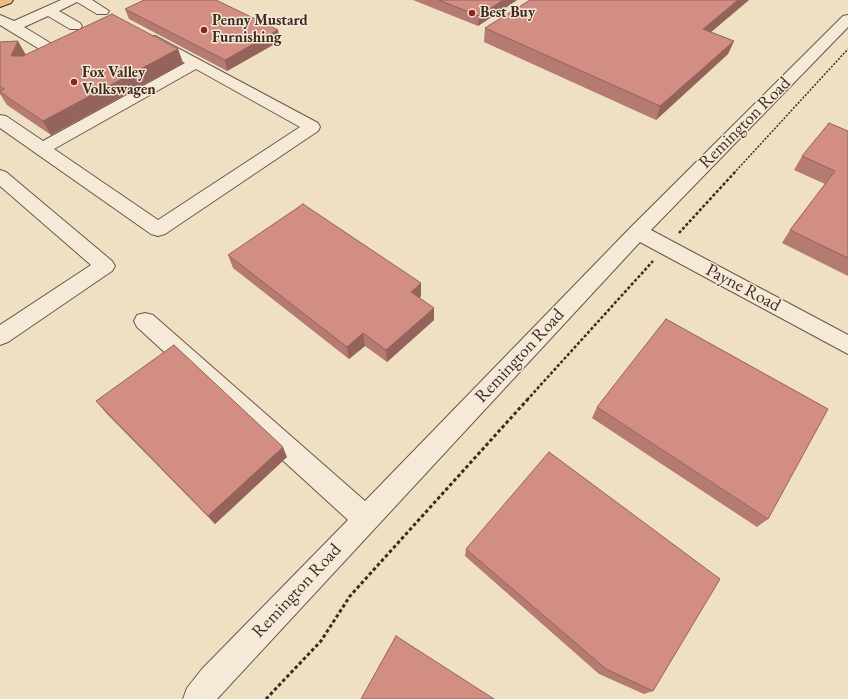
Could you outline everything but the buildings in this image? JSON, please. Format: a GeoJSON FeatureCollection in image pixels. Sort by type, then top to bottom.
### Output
{"type":"FeatureCollection","features":[{"type":"Feature","properties":{"kind":"main road"},"geometry":{"type":"LineString","coordinates":[[0,3],[6,0]]}},
{"type":"Feature","properties":{"kind":"street"},"geometry":{"type":"LineString","coordinates":[[6,23],[49,11],[72,0]]}},
{"type":"Feature","properties":{"kind":"street"},"geometry":{"type":"LineString","coordinates":[[82,0],[98,23]]}},
{"type":"Feature","properties":{"kind":"street"},"geometry":{"type":"LineString","coordinates":[[49,11],[98,23]]}},
{"type":"Feature","properties":{"kind":"street","name":"Remington Road"},"geometry":{"type":"LineString","coordinates":[[198,699],[213,680],[638,232],[848,19]]}},
{"type":"Feature","properties":{"kind":"street"},"geometry":{"type":"LineString","coordinates":[[6,23],[51,50],[98,23]]}},
{"type":"Feature","properties":{"kind":"street"},"geometry":{"type":"LineString","coordinates":[[0,120],[158,230],[312,127],[143,34]]}},
{"type":"Feature","properties":{"kind":"street"},"geometry":{"type":"LineString","coordinates":[[42,149],[196,63]]}},
{"type":"Feature","properties":{"kind":"street"},"geometry":{"type":"LineString","coordinates":[[0,176],[105,266],[0,336]]}},
{"type":"Feature","properties":{"kind":"street","name":"Payne Road"},"geometry":{"type":"LineString","coordinates":[[638,232],[848,345]]}},
{"type":"Feature","properties":{"kind":"street"},"geometry":{"type":"LineString","coordinates":[[145,321],[366,519]]}},
{"type":"Feature","properties":{"kind":"path"},"geometry":{"type":"LineString","coordinates":[[266,699],[321,640],[350,596],[666,247],[848,49]]}},
{"type":"Feature","properties":{"kind":"place","name":"Best Buy"},"geometry":{"type":"Point","coordinates":[472,13]}},
{"type":"Feature","properties":{"kind":"place","name":"Penny Mustard Furnishing"},"geometry":{"type":"Point","coordinates":[204,30]}},
{"type":"Feature","properties":{"kind":"place","name":"Fox Valley Volkswagen"},"geometry":{"type":"Point","coordinates":[74,82]}}]}
